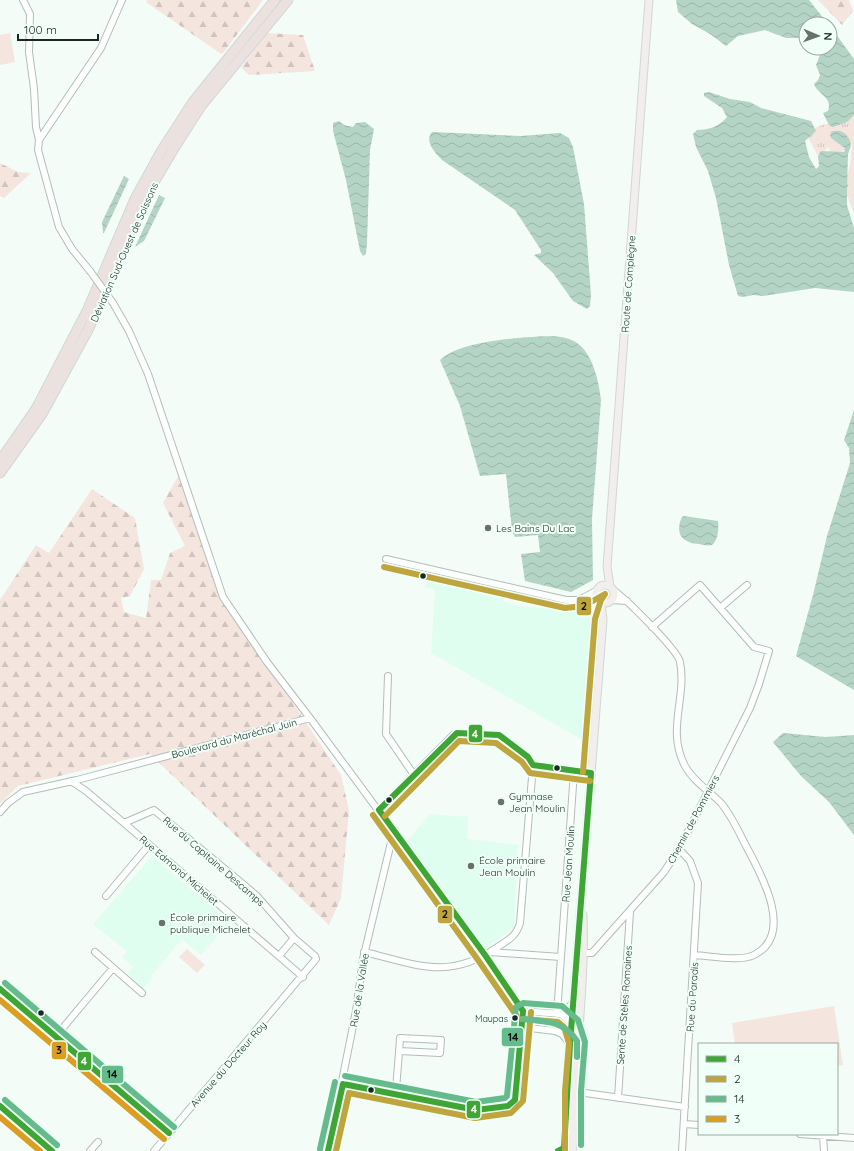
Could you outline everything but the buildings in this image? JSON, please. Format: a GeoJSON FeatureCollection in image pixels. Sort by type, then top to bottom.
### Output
{"type":"FeatureCollection","features":[{"type":"Feature","properties":{"kind":"highway","name":"Déviation Sud-Ouest de Soissons"},"geometry":{"type":"LineString","coordinates":[[0,461],[36,409],[88,309],[135,199],[162,150],[193,102],[275,0]]}},
{"type":"Feature","properties":{"kind":"highway","name":"Déviation Sud-Ouest de Soissons"},"geometry":{"type":"LineString","coordinates":[[0,473],[42,414],[89,328],[146,196],[173,150],[201,106],[288,0]]}},
{"type":"Feature","properties":{"kind":"main road","name":"Route de Compiègne"},"geometry":{"type":"LineString","coordinates":[[607,567],[649,0]]}},
{"type":"Feature","properties":{"kind":"main road"},"geometry":{"type":"LineString","coordinates":[[605,601],[614,595],[607,567]]}},
{"type":"Feature","properties":{"kind":"main road"},"geometry":{"type":"LineString","coordinates":[[598,588],[607,567]]}},
{"type":"Feature","properties":{"kind":"main road"},"geometry":{"type":"LineString","coordinates":[[598,588],[612,588]]}},
{"type":"Feature","properties":{"kind":"main road"},"geometry":{"type":"LineString","coordinates":[[570,1091],[574,1150],[561,1150],[570,1091],[573,1043],[579,1012],[584,867],[605,601],[598,588]]}},
{"type":"Feature","properties":{"kind":"main road"},"geometry":{"type":"LineString","coordinates":[[573,1043],[571,1023],[580,954]]}},
{"type":"Feature","properties":{"kind":"street"},"geometry":{"type":"LineString","coordinates":[[23,0],[30,14],[29,52],[34,89],[36,127],[39,140],[38,150],[59,227],[72,249],[113,303],[129,331],[148,374],[223,597],[266,662],[310,718]]}},
{"type":"Feature","properties":{"kind":"street"},"geometry":{"type":"LineString","coordinates":[[39,140],[101,48],[122,0]]}},
{"type":"Feature","properties":{"kind":"street"},"geometry":{"type":"LineString","coordinates":[[386,559],[566,600],[581,599],[627,601]]}},
{"type":"Feature","properties":{"kind":"street"},"geometry":{"type":"LineString","coordinates":[[652,627],[700,584],[720,608],[747,585]]}},
{"type":"Feature","properties":{"kind":"street"},"geometry":{"type":"LineString","coordinates":[[581,599],[598,588]]}},
{"type":"Feature","properties":{"kind":"street"},"geometry":{"type":"LineString","coordinates":[[612,588],[652,627],[680,660],[682,684],[676,731],[679,749],[685,767],[720,803],[730,816],[770,896],[773,920],[772,933],[768,942],[761,950],[754,955],[744,958],[694,955]]}},
{"type":"Feature","properties":{"kind":"street","name":"Chemin de Pommiers"},"geometry":{"type":"LineString","coordinates":[[580,954],[592,953],[664,872],[735,740],[760,684],[769,651],[754,647],[720,608]]}},
{"type":"Feature","properties":{"kind":"street"},"geometry":{"type":"LineString","coordinates":[[388,676],[386,734],[414,775]]}},
{"type":"Feature","properties":{"kind":"street","name":"Boulevard du Maréchal Juin"},"geometry":{"type":"LineString","coordinates":[[0,812],[8,803],[23,792],[71,781],[310,718],[487,954],[523,1011]]}},
{"type":"Feature","properties":{"kind":"street"},"geometry":{"type":"LineString","coordinates":[[364,952],[431,968],[457,967],[487,954],[516,934],[520,923],[533,765],[528,757],[499,735],[457,733],[452,735],[379,810]]}},
{"type":"Feature","properties":{"kind":"street"},"geometry":{"type":"LineString","coordinates":[[533,765],[591,773]]}},
{"type":"Feature","properties":{"kind":"street","name":"Rue Jean Moulin"},"geometry":{"type":"LineString","coordinates":[[559,1014],[561,957],[574,771]]}},
{"type":"Feature","properties":{"kind":"street","name":"Rue Edmond Michelet"},"geometry":{"type":"LineString","coordinates":[[71,781],[86,791],[124,822],[303,977]]}},
{"type":"Feature","properties":{"kind":"street","name":"Rue du Capitaine Descamps"},"geometry":{"type":"LineString","coordinates":[[124,822],[154,810],[256,895],[294,938],[315,956],[316,960],[303,977]]}},
{"type":"Feature","properties":{"kind":"street","name":"Rue de la Vallée"},"geometry":{"type":"LineString","coordinates":[[328,1151],[343,1084],[364,952],[394,830]]}},
{"type":"Feature","properties":{"kind":"street"},"geometry":{"type":"LineString","coordinates":[[106,896],[149,845]]}},
{"type":"Feature","properties":{"kind":"street","name":"Rue du Paradis"},"geometry":{"type":"LineString","coordinates":[[678,848],[690,861],[698,883],[682,1151]]}},
{"type":"Feature","properties":{"kind":"street","name":"Sente de Stèles Romaines"},"geometry":{"type":"LineString","coordinates":[[618,1098],[630,912]]}},
{"type":"Feature","properties":{"kind":"street"},"geometry":{"type":"LineString","coordinates":[[278,956],[294,938]]}},
{"type":"Feature","properties":{"kind":"street"},"geometry":{"type":"LineString","coordinates":[[95,952],[142,993]]}},
{"type":"Feature","properties":{"kind":"street"},"geometry":{"type":"LineString","coordinates":[[487,954],[561,957]]}},
{"type":"Feature","properties":{"kind":"street"},"geometry":{"type":"LineString","coordinates":[[56,1036],[113,968]]}},
{"type":"Feature","properties":{"kind":"street","name":"Avenue du Docteur Roy"},"geometry":{"type":"LineString","coordinates":[[154,1151],[303,977]]}},
{"type":"Feature","properties":{"kind":"street"},"geometry":{"type":"LineString","coordinates":[[0,989],[169,1133]]}},
{"type":"Feature","properties":{"kind":"street"},"geometry":{"type":"LineString","coordinates":[[559,1014],[573,1003]]}},
{"type":"Feature","properties":{"kind":"street"},"geometry":{"type":"LineString","coordinates":[[343,1084],[476,1110],[508,1106],[513,1104],[515,1100],[523,1011],[559,1014],[571,1023]]}},
{"type":"Feature","properties":{"kind":"street"},"geometry":{"type":"LineString","coordinates":[[522,1027],[555,1030],[564,1029],[571,1023],[579,1012]]}},
{"type":"Feature","properties":{"kind":"street"},"geometry":{"type":"LineString","coordinates":[[555,1030],[573,1043]]}},
{"type":"Feature","properties":{"kind":"street"},"geometry":{"type":"LineString","coordinates":[[396,1095],[399,1051],[400,1038],[441,1040],[440,1054],[399,1051]]}},
{"type":"Feature","properties":{"kind":"street"},"geometry":{"type":"LineString","coordinates":[[570,1091],[684,1107]]}},
{"type":"Feature","properties":{"kind":"street"},"geometry":{"type":"LineString","coordinates":[[0,1106],[52,1151]]}},
{"type":"Feature","properties":{"kind":"street"},"geometry":{"type":"LineString","coordinates":[[684,1124],[698,1125]]}},
{"type":"Feature","properties":{"kind":"street"},"geometry":{"type":"LineString","coordinates":[[812,1135],[854,1138]]}},
{"type":"Feature","properties":{"kind":"street"},"geometry":{"type":"LineString","coordinates":[[823,1136],[824,1151]]}},
{"type":"Feature","properties":{"kind":"street"},"geometry":{"type":"LineString","coordinates":[[90,1151],[98,1142]]}},
{"type":"Feature","properties":{"kind":"shaded area"},"geometry":{"type":"Polygon","coordinates":[[[428,572],[502,590],[503,601],[516,606],[558,609],[597,609],[588,743],[431,653],[435,589],[425,588],[428,572]]]}},
{"type":"Feature","properties":{"kind":"shaded area","name":"École primaire Jean Moulin"},"geometry":{"type":"Polygon","coordinates":[[[430,814],[468,817],[467,839],[518,845],[514,928],[486,948],[407,841],[430,814]]]}},
{"type":"Feature","properties":{"kind":"shaded area","name":"École primaire publique Michelet"},"geometry":{"type":"Polygon","coordinates":[[[152,856],[230,922],[201,955],[182,939],[151,976],[151,980],[142,990],[131,980],[135,976],[132,978],[127,973],[133,967],[122,957],[127,952],[93,924],[152,856]]]}},
{"type":"Feature","properties":{"kind":"green space"},"geometry":{"type":"Polygon","coordinates":[[[147,0],[263,0],[221,54],[146,2],[147,0]]]}},
{"type":"Feature","properties":{"kind":"green space"},"geometry":{"type":"Polygon","coordinates":[[[818,0],[849,0],[853,11],[842,25],[838,21],[838,16],[833,16],[818,0]]]}},
{"type":"Feature","properties":{"kind":"green space"},"geometry":{"type":"Polygon","coordinates":[[[10,33],[15,62],[0,65],[0,35],[10,33]]]}},
{"type":"Feature","properties":{"kind":"green space"},"geometry":{"type":"Polygon","coordinates":[[[267,33],[303,35],[315,71],[249,75],[241,68],[267,33]]]}},
{"type":"Feature","properties":{"kind":"green space"},"geometry":{"type":"Polygon","coordinates":[[[854,104],[854,214],[844,187],[850,165],[852,144],[830,161],[829,147],[818,156],[805,132],[822,125],[844,119],[854,104]]]}},
{"type":"Feature","properties":{"kind":"green space"},"geometry":{"type":"Polygon","coordinates":[[[0,163],[18,172],[31,173],[4,198],[0,196],[0,163]]]}},
{"type":"Feature","properties":{"kind":"green space"},"geometry":{"type":"Polygon","coordinates":[[[178,476],[218,591],[341,775],[349,810],[341,898],[329,925],[150,754],[18,786],[0,804],[0,600],[36,545],[49,553],[92,489],[135,518],[144,569],[130,596],[121,598],[124,612],[146,618],[151,580],[161,580],[170,553],[185,546],[163,503],[178,476]]]}},
{"type":"Feature","properties":{"kind":"green space"},"geometry":{"type":"Polygon","coordinates":[[[187,949],[205,965],[197,973],[179,957],[187,949]]]}},
{"type":"Feature","properties":{"kind":"green space"},"geometry":{"type":"Polygon","coordinates":[[[834,1006],[843,1065],[838,1066],[838,1043],[735,1043],[732,1023],[834,1006]]]}},
{"type":"Feature","properties":{"kind":"water"},"geometry":{"type":"Polygon","coordinates":[[[676,0],[809,0],[822,16],[798,16],[798,38],[786,38],[765,30],[738,36],[726,46],[710,34],[692,24],[678,12],[676,0]]]}},
{"type":"Feature","properties":{"kind":"water"},"geometry":{"type":"Polygon","coordinates":[[[838,37],[854,59],[854,115],[847,122],[833,127],[829,125],[823,113],[828,111],[829,106],[827,99],[814,84],[820,75],[816,65],[820,56],[838,56],[838,37]]]}},
{"type":"Feature","properties":{"kind":"water"},"geometry":{"type":"Polygon","coordinates":[[[709,92],[730,99],[750,102],[761,108],[811,121],[816,131],[805,141],[809,157],[816,169],[819,166],[818,156],[821,151],[844,152],[845,148],[831,138],[831,132],[838,131],[847,136],[851,146],[848,154],[847,205],[854,228],[854,292],[815,288],[763,296],[738,296],[729,265],[716,198],[708,171],[696,147],[693,134],[697,130],[718,125],[727,117],[722,108],[704,96],[704,93],[709,92]]]}},
{"type":"Feature","properties":{"kind":"water"},"geometry":{"type":"Polygon","coordinates":[[[339,121],[344,125],[353,127],[356,123],[365,122],[374,129],[370,150],[367,243],[366,254],[363,256],[360,251],[346,180],[333,131],[333,123],[339,121]]]}},
{"type":"Feature","properties":{"kind":"water"},"geometry":{"type":"Polygon","coordinates":[[[432,132],[521,136],[560,133],[569,138],[573,147],[584,204],[591,295],[590,306],[587,309],[573,301],[553,273],[534,255],[541,253],[541,250],[515,210],[442,160],[436,154],[431,147],[429,139],[432,132]]]}},
{"type":"Feature","properties":{"kind":"water"},"geometry":{"type":"Polygon","coordinates":[[[124,176],[129,179],[103,233],[102,222],[124,176]]]}},
{"type":"Feature","properties":{"kind":"water"},"geometry":{"type":"Polygon","coordinates":[[[159,195],[165,198],[144,241],[135,247],[159,195]]]}},
{"type":"Feature","properties":{"kind":"water"},"geometry":{"type":"Polygon","coordinates":[[[553,336],[574,341],[583,348],[591,361],[597,377],[601,400],[592,519],[593,580],[571,592],[525,581],[521,554],[540,552],[538,535],[515,537],[512,531],[506,474],[480,476],[460,406],[440,360],[450,353],[477,344],[526,337],[553,336]]]}},
{"type":"Feature","properties":{"kind":"water"},"geometry":{"type":"Polygon","coordinates":[[[854,410],[854,690],[796,656],[813,595],[827,536],[850,463],[849,448],[844,440],[854,410]]]}},
{"type":"Feature","properties":{"kind":"water"},"geometry":{"type":"Polygon","coordinates":[[[684,516],[718,521],[718,534],[714,543],[712,545],[706,545],[684,540],[679,528],[682,517],[684,516]]]}},
{"type":"Feature","properties":{"kind":"water"},"geometry":{"type":"Polygon","coordinates":[[[783,733],[826,737],[854,735],[854,835],[829,802],[801,776],[773,742],[783,733]]]}},
{"type":"Feature","properties":{"kind":"transit line","name":"2"},"geometry":{"type":"LineString","coordinates":[[384,567],[565,608],[584,606],[605,594],[601,600],[595,619],[583,772]]}},
{"type":"Feature","properties":{"kind":"transit line","name":"4"},"geometry":{"type":"LineString","coordinates":[[379,810],[457,733],[499,735],[528,757],[533,765],[591,773]]}},
{"type":"Feature","properties":{"kind":"transit line","name":"2"},"geometry":{"type":"LineString","coordinates":[[385,816],[459,741],[496,743],[522,762],[530,773],[590,781]]}},
{"type":"Feature","properties":{"kind":"transit line","name":"4"},"geometry":{"type":"LineString","coordinates":[[558,1151],[564,1148],[570,1044],[591,773]]}},
{"type":"Feature","properties":{"kind":"transit line","name":"4"},"geometry":{"type":"LineString","coordinates":[[379,810],[485,955],[523,1011]]}},
{"type":"Feature","properties":{"kind":"transit line","name":"2"},"geometry":{"type":"LineString","coordinates":[[373,815],[516,1015]]}},
{"type":"Feature","properties":{"kind":"transit line","name":"14"},"geometry":{"type":"LineString","coordinates":[[5,983],[174,1127]]}},
{"type":"Feature","properties":{"kind":"transit line","name":"4"},"geometry":{"type":"LineString","coordinates":[[0,989],[169,1133]]}},
{"type":"Feature","properties":{"kind":"transit line","name":"3"},"geometry":{"type":"LineString","coordinates":[[0,1000],[164,1139]]}},
{"type":"Feature","properties":{"kind":"transit line","name":"14"},"geometry":{"type":"LineString","coordinates":[[345,1076],[476,1102],[505,1098],[507,1096],[516,1007],[523,1003],[562,1006],[578,1020],[585,1042],[581,1091],[581,1145]]}},
{"type":"Feature","properties":{"kind":"transit line","name":"4"},"geometry":{"type":"LineString","coordinates":[[343,1084],[476,1110],[508,1106],[515,1100],[523,1011]]}},
{"type":"Feature","properties":{"kind":"transit line","name":"2"},"geometry":{"type":"LineString","coordinates":[[336,1151],[349,1093],[475,1118],[511,1113],[523,1101],[531,1012]]}},
{"type":"Feature","properties":{"kind":"transit line","name":"2"},"geometry":{"type":"LineString","coordinates":[[522,1019],[558,1022],[564,1027],[569,1043],[565,1091],[565,1151]]}},
{"type":"Feature","properties":{"kind":"transit line","name":"14"},"geometry":{"type":"LineString","coordinates":[[523,1019],[553,1023],[566,1029],[577,1041],[577,1057]]}},
{"type":"Feature","properties":{"kind":"transit line","name":"14"},"geometry":{"type":"LineString","coordinates":[[320,1149],[335,1082]]}},
{"type":"Feature","properties":{"kind":"transit line","name":"4"},"geometry":{"type":"LineString","coordinates":[[328,1151],[343,1084]]}},
{"type":"Feature","properties":{"kind":"transit line","name":"14"},"geometry":{"type":"LineString","coordinates":[[5,1100],[57,1145]]}},
{"type":"Feature","properties":{"kind":"transit line","name":"4"},"geometry":{"type":"LineString","coordinates":[[0,1106],[52,1151]]}},
{"type":"Feature","properties":{"kind":"transit line","name":"3"},"geometry":{"type":"LineString","coordinates":[[0,1117],[40,1151]]}},
{"type":"Feature","properties":{"kind":"place","name":"Les Bains Du Lac"},"geometry":{"type":"Point","coordinates":[488,528]}},
{"type":"Feature","properties":{"kind":"place","name":"Gymnase Jean Moulin"},"geometry":{"type":"Point","coordinates":[501,802]}},
{"type":"Feature","properties":{"kind":"place","name":"École primaire Jean Moulin"},"geometry":{"type":"Point","coordinates":[471,866]}},
{"type":"Feature","properties":{"kind":"place","name":"École primaire publique Michelet"},"geometry":{"type":"Point","coordinates":[162,923]}},
{"type":"Feature","properties":{"kind":"place","name":"Maupas"},"geometry":{"type":"Point","coordinates":[515,1018]}}]}
